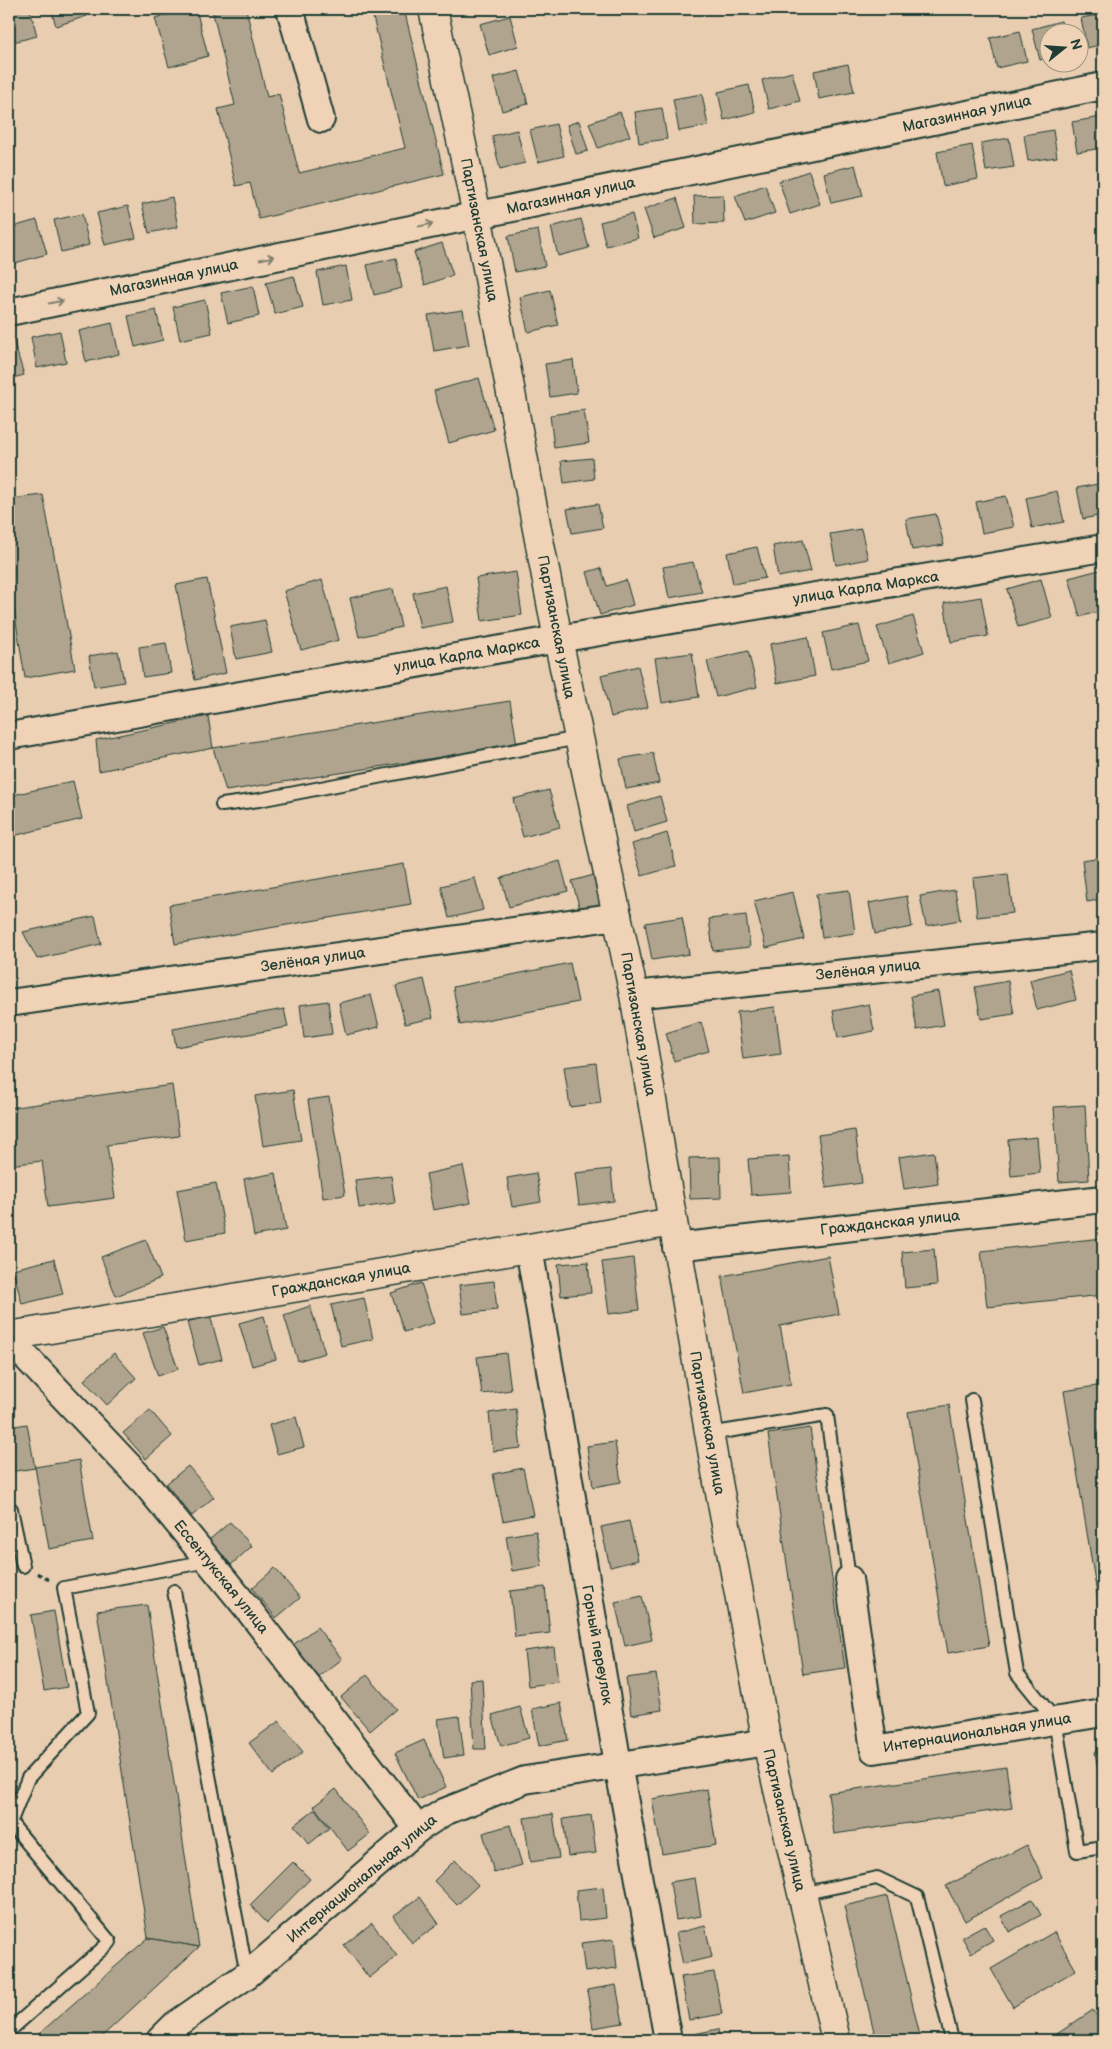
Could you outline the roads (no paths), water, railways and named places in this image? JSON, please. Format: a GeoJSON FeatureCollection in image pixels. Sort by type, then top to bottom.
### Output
{"type":"FeatureCollection","features":[{"type":"Feature","properties":{"kind":"street"},"geometry":{"type":"LineString","coordinates":[[290,9],[320,119]]}},
{"type":"Feature","properties":{"kind":"street","name":"Партизанская улица"},"geometry":{"type":"LineString","coordinates":[[433,9],[478,215],[578,738],[634,995],[709,1434],[767,1742],[836,2040]]}},
{"type":"Feature","properties":{"kind":"street","name":"Магазинная улица"},"geometry":{"type":"LineString","coordinates":[[9,312],[1103,86]]}},
{"type":"Feature","properties":{"kind":"street","name":"улица Карла Маркса"},"geometry":{"type":"LineString","coordinates":[[9,736],[558,639],[1103,548]]}},
{"type":"Feature","properties":{"kind":"street","name":"Зелёная улица"},"geometry":{"type":"LineString","coordinates":[[9,1003],[618,916]]}},
{"type":"Feature","properties":{"kind":"street","name":"Зелёная улица"},"geometry":{"type":"LineString","coordinates":[[634,995],[1103,946]]}},
{"type":"Feature","properties":{"kind":"street","name":"Гражданская улица"},"geometry":{"type":"LineString","coordinates":[[9,1338],[529,1248],[674,1234],[1103,1199]]}},
{"type":"Feature","properties":{"kind":"street","name":"Горный переулок"},"geometry":{"type":"LineString","coordinates":[[529,1248],[618,1764],[668,2040]]}},
{"type":"Feature","properties":{"kind":"street","name":"Ессентукская улица"},"geometry":{"type":"LineString","coordinates":[[9,1338],[144,1483],[248,1609],[418,1829]]}},
{"type":"Feature","properties":{"kind":"street","name":"Интернациональная улица"},"geometry":{"type":"LineString","coordinates":[[850,1579],[874,1750],[1103,1713]]}},
{"type":"Feature","properties":{"kind":"street","name":"Интернациональная улица"},"geometry":{"type":"LineString","coordinates":[[174,2035],[418,1829],[444,1812],[525,1780],[767,1742]]}},
{"type":"Feature","properties":{"kind":"lane"},"geometry":{"type":"LineString","coordinates":[[222,805],[259,800],[578,738]]}},
{"type":"Feature","properties":{"kind":"lane"},"geometry":{"type":"LineString","coordinates":[[972,1400],[1017,1673],[1055,1720],[1077,1852],[1103,1847]]}},
{"type":"Feature","properties":{"kind":"lane"},"geometry":{"type":"LineString","coordinates":[[709,1434],[827,1416],[850,1579]]}},
{"type":"Feature","properties":{"kind":"lane"},"geometry":{"type":"LineString","coordinates":[[9,1509],[11,1509],[23,1566]]}},
{"type":"Feature","properties":{"kind":"lane"},"geometry":{"type":"LineString","coordinates":[[9,2031],[110,1942],[9,1822],[28,1778],[88,1713],[64,1588],[208,1561]]}},
{"type":"Feature","properties":{"kind":"lane"},"geometry":{"type":"LineString","coordinates":[[174,1591],[247,1975]]}},
{"type":"Feature","properties":{"kind":"lane"},"geometry":{"type":"LineString","coordinates":[[801,1894],[877,1878],[916,1897],[952,2040]]}}]}
